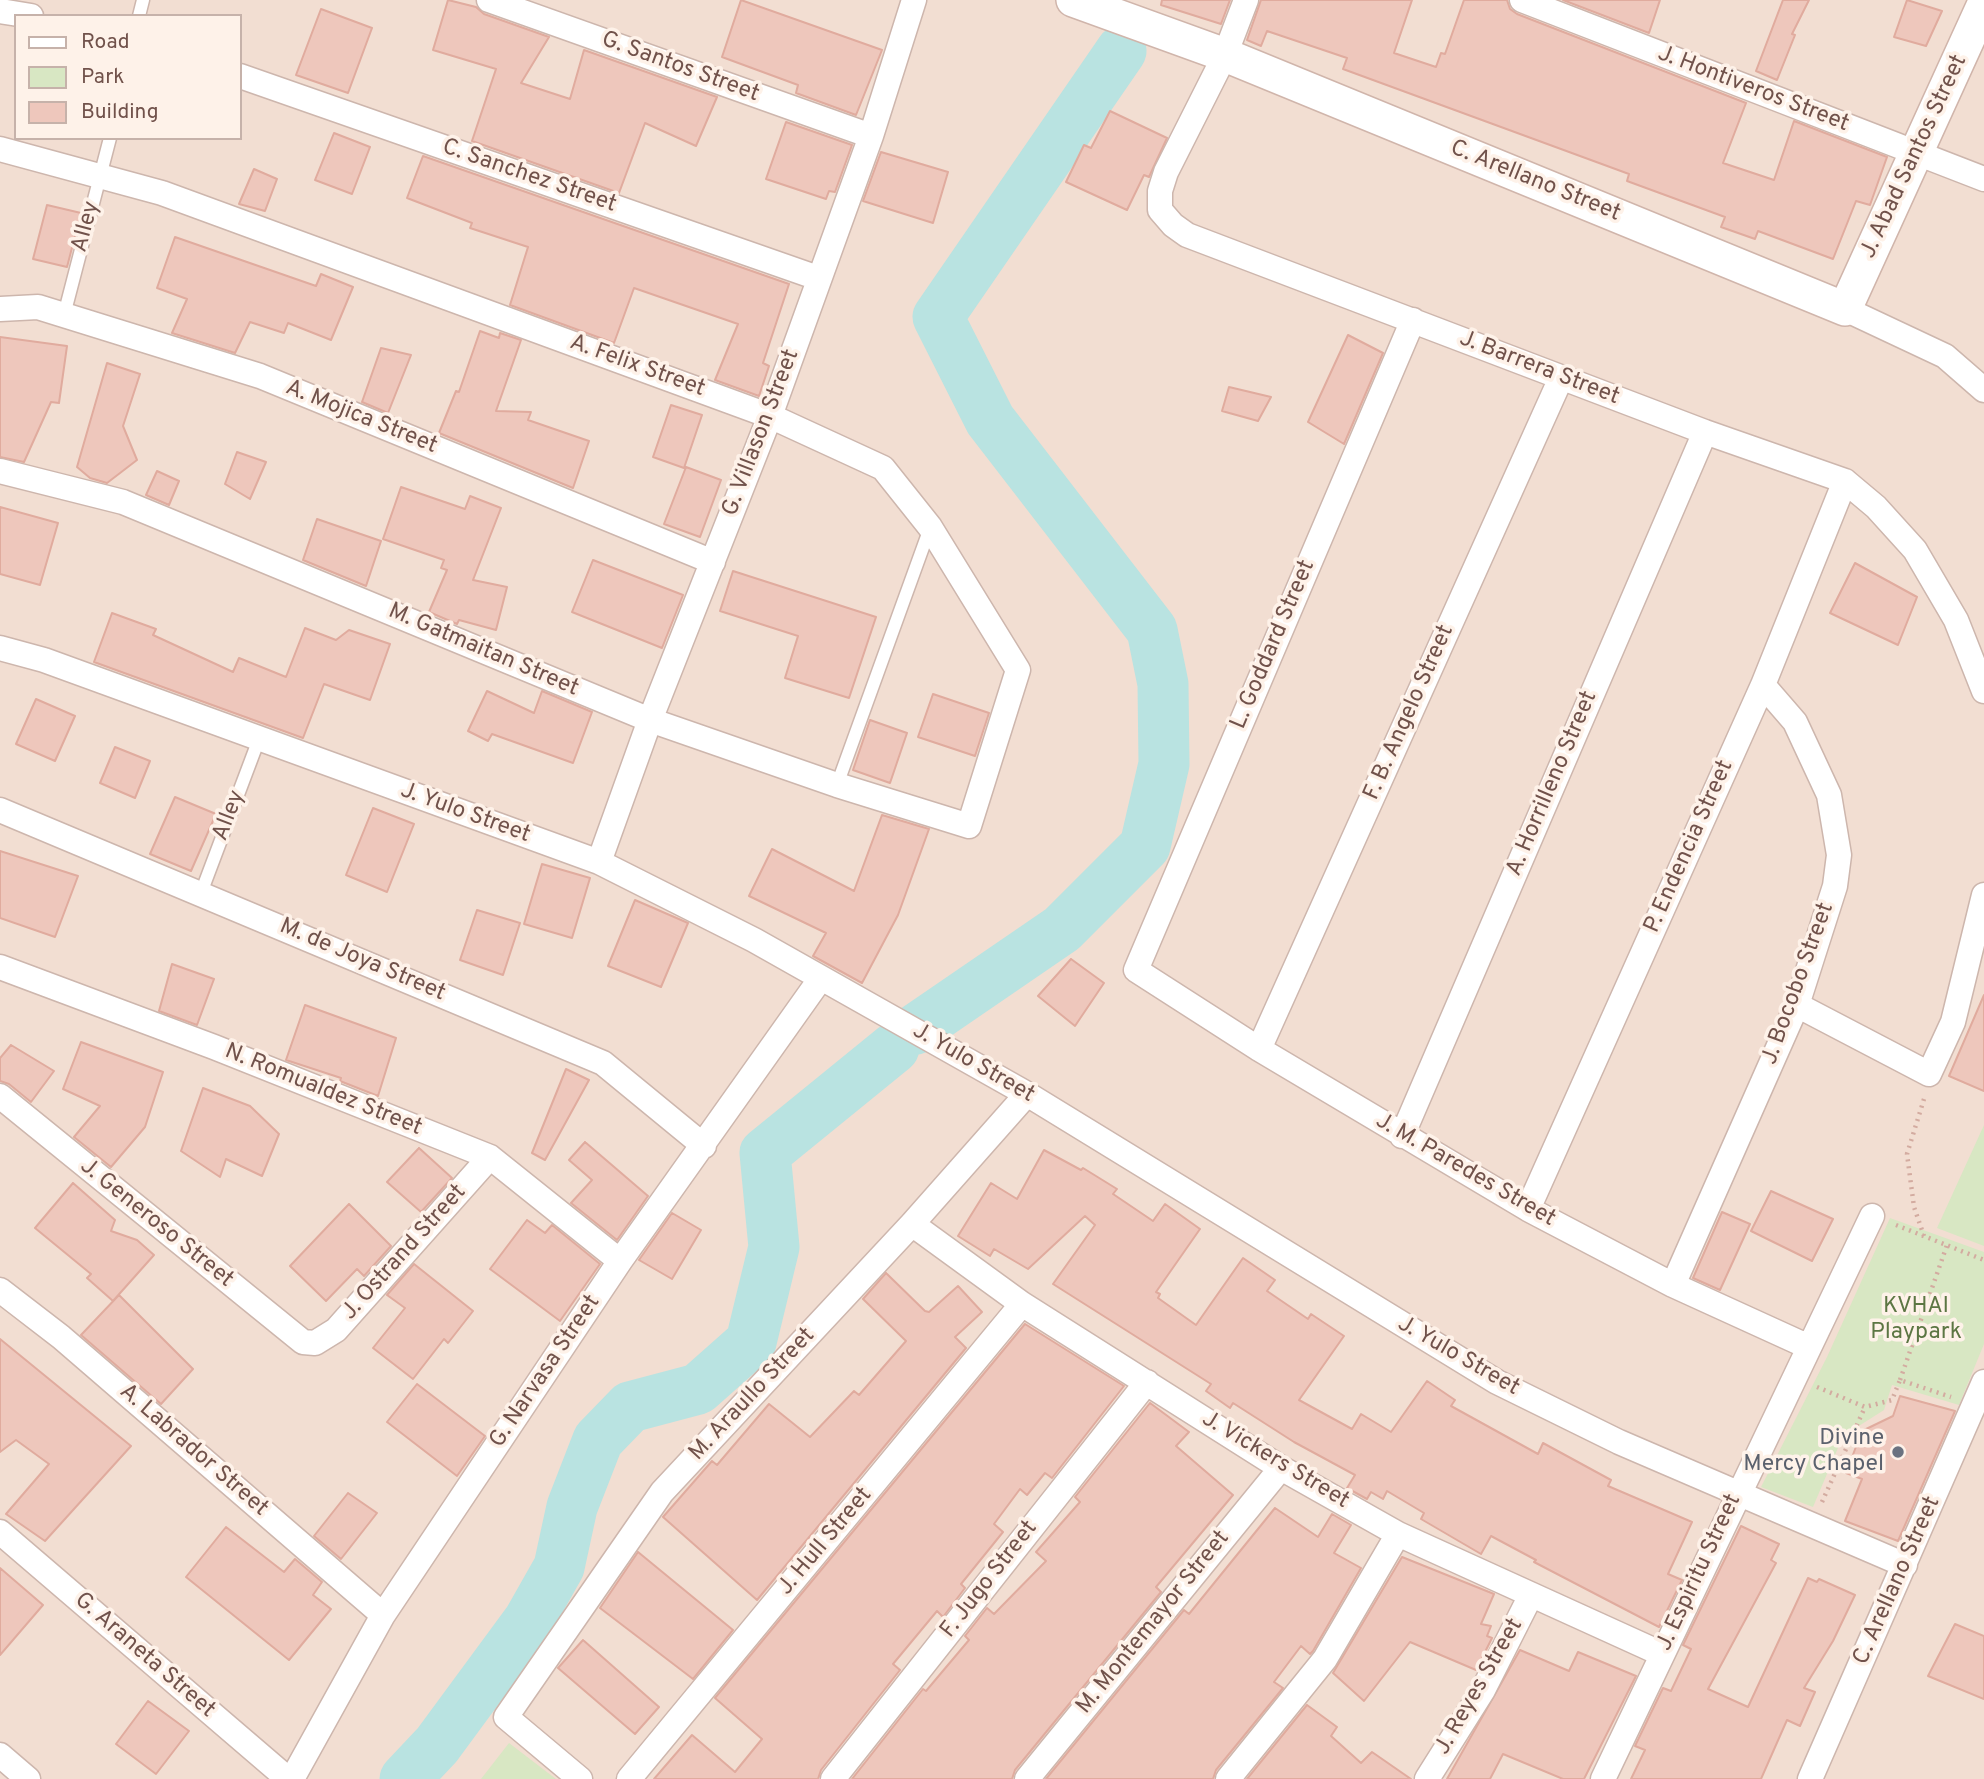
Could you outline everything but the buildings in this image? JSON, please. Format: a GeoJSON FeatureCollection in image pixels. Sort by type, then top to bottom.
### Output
{"type":"FeatureCollection","features":[{"type":"Feature","properties":{"kind":"street","name":"G. Santos Street"},"geometry":{"type":"LineString","coordinates":[[489,0],[871,136]]}},
{"type":"Feature","properties":{"kind":"street","name":"G. Villason Street"},"geometry":{"type":"LineString","coordinates":[[599,862],[650,720],[770,416],[871,136],[914,0]]}},
{"type":"Feature","properties":{"kind":"street","name":"C. Arellano Street"},"geometry":{"type":"LineString","coordinates":[[1073,0],[1225,55],[1845,309],[1945,356],[1984,390]]}},
{"type":"Feature","properties":{"kind":"street"},"geometry":{"type":"LineString","coordinates":[[1225,55],[1246,0]]}},
{"type":"Feature","properties":{"kind":"street","name":"J. Hontiveros Street"},"geometry":{"type":"LineString","coordinates":[[1522,0],[1984,179]]}},
{"type":"Feature","properties":{"kind":"street","name":"J. Abad Santos Street"},"geometry":{"type":"LineString","coordinates":[[1845,309],[1984,5]]}},
{"type":"Feature","properties":{"kind":"street"},"geometry":{"type":"LineString","coordinates":[[0,11],[19,14]]}},
{"type":"Feature","properties":{"kind":"street","name":"J. Barrera Street"},"geometry":{"type":"LineString","coordinates":[[1225,55],[1166,172],[1160,191],[1160,210],[1187,234],[1704,432],[1845,481],[1876,507],[1915,550],[1956,620],[1984,691]]}},
{"type":"Feature","properties":{"kind":"street","name":"C. Sanchez Street"},"geometry":{"type":"LineString","coordinates":[[242,77],[818,278]]}},
{"type":"Feature","properties":{"kind":"street","name":"A. Felix Street"},"geometry":{"type":"LineString","coordinates":[[0,149],[162,193],[770,416],[883,468],[930,527],[1018,670],[970,826]]}},
{"type":"Feature","properties":{"kind":"street","name":"A. Mojica Street"},"geometry":{"type":"LineString","coordinates":[[0,309],[38,307],[260,376],[713,562]]}},
{"type":"Feature","properties":{"kind":"street","name":"L. Goddard Street"},"geometry":{"type":"LineString","coordinates":[[1136,970],[1413,320]]}},
{"type":"Feature","properties":{"kind":"street","name":"F. B. Angelo Street"},"geometry":{"type":"LineString","coordinates":[[1259,1049],[1562,378]]}},
{"type":"Feature","properties":{"kind":"street","name":"A. Horrilleno Street"},"geometry":{"type":"LineString","coordinates":[[1402,1136],[1704,432]]}},
{"type":"Feature","properties":{"kind":"street","name":"M. Gatmaitan Street"},"geometry":{"type":"LineString","coordinates":[[0,471],[123,502],[650,720],[837,785],[970,826]]}},
{"type":"Feature","properties":{"kind":"street","name":"P. Endencia Street"},"geometry":{"type":"LineString","coordinates":[[1528,1209],[1763,685],[1845,481]]}},
{"type":"Feature","properties":{"kind":"street","name":"J. Yulo Street"},"geometry":{"type":"LineString","coordinates":[[0,648],[44,660],[599,862],[754,940],[1027,1094],[1497,1382],[1619,1442],[1905,1565]]}},
{"type":"Feature","properties":{"kind":"street","name":"J. Bocobo Street"},"geometry":{"type":"LineString","coordinates":[[1673,1285],[1797,1005],[1835,887],[1839,855],[1829,795],[1794,722],[1763,685]]}},
{"type":"Feature","properties":{"kind":"street","name":"M. de Joya Street"},"geometry":{"type":"LineString","coordinates":[[0,810],[603,1063],[704,1146]]}},
{"type":"Feature","properties":{"kind":"street"},"geometry":{"type":"LineString","coordinates":[[1797,1005],[1928,1074],[1953,1022],[1984,895]]}},
{"type":"Feature","properties":{"kind":"street","name":"N. Romualdez Street"},"geometry":{"type":"LineString","coordinates":[[0,967],[214,1047],[490,1157],[620,1261]]}},
{"type":"Feature","properties":{"kind":"street","name":"J. M. Paredes Street"},"geometry":{"type":"LineString","coordinates":[[1136,970],[1259,1049],[1528,1209],[1673,1285],[1809,1347]]}},
{"type":"Feature","properties":{"kind":"street","name":"G. Narvasa Street"},"geometry":{"type":"LineString","coordinates":[[290,1779],[383,1615],[620,1261],[821,978]]}},
{"type":"Feature","properties":{"kind":"street","name":"M. Araullo Street"},"geometry":{"type":"LineString","coordinates":[[580,1779],[506,1717],[662,1492],[912,1224],[1027,1094]]}},
{"type":"Feature","properties":{"kind":"street","name":"J. Generoso Street"},"geometry":{"type":"LineString","coordinates":[[0,1096],[293,1336],[303,1342],[315,1343]]}},
{"type":"Feature","properties":{"kind":"street","name":"J. Ostrand Street"},"geometry":{"type":"LineString","coordinates":[[315,1343],[336,1331],[490,1157]]}},
{"type":"Feature","properties":{"kind":"street","name":"J. Espiritu Street"},"geometry":{"type":"LineString","coordinates":[[1602,1779],[1737,1492],[1872,1216]]}},
{"type":"Feature","properties":{"kind":"street","name":"J. Vickers Street"},"geometry":{"type":"LineString","coordinates":[[912,1224],[1022,1304],[1281,1468],[1398,1534],[1662,1654]]}},
{"type":"Feature","properties":{"kind":"street","name":"A. Labrador Street"},"geometry":{"type":"LineString","coordinates":[[0,1290],[61,1337],[383,1615]]}},
{"type":"Feature","properties":{"kind":"street","name":"J. Hull Street"},"geometry":{"type":"LineString","coordinates":[[629,1779],[1022,1304]]}},
{"type":"Feature","properties":{"kind":"street","name":"F. Jugo Street"},"geometry":{"type":"LineString","coordinates":[[833,1779],[1147,1382]]}},
{"type":"Feature","properties":{"kind":"street","name":"C. Arellano Street"},"geometry":{"type":"LineString","coordinates":[[1810,1779],[1981,1399]]}},
{"type":"Feature","properties":{"kind":"street","name":"M. Montemayor Street"},"geometry":{"type":"LineString","coordinates":[[1027,1779],[1281,1468]]}},
{"type":"Feature","properties":{"kind":"street","name":"G. Araneta Street"},"geometry":{"type":"LineString","coordinates":[[0,1532],[290,1779]]}},
{"type":"Feature","properties":{"kind":"street"},"geometry":{"type":"LineString","coordinates":[[1228,1779],[1325,1659],[1398,1534]]}},
{"type":"Feature","properties":{"kind":"street","name":"J. Reyes Street"},"geometry":{"type":"LineString","coordinates":[[1427,1779],[1483,1690],[1531,1595]]}},
{"type":"Feature","properties":{"kind":"street"},"geometry":{"type":"LineString","coordinates":[[0,1755],[29,1779]]}},
{"type":"Feature","properties":{"kind":"lane","name":"Alley"},"geometry":{"type":"LineString","coordinates":[[64,315],[110,140]]}},
{"type":"Feature","properties":{"kind":"lane"},"geometry":{"type":"LineString","coordinates":[[837,785],[930,527]]}},
{"type":"Feature","properties":{"kind":"lane","name":"Alley"},"geometry":{"type":"LineString","coordinates":[[201,893],[259,739]]}},
{"type":"Feature","properties":{"kind":"path"},"geometry":{"type":"LineString","coordinates":[[1924,1236],[1909,1183],[1907,1154],[1928,1074]]}},
{"type":"Feature","properties":{"kind":"path"},"geometry":{"type":"LineString","coordinates":[[1872,1216],[1984,1260]]}},
{"type":"Feature","properties":{"kind":"path"},"geometry":{"type":"LineString","coordinates":[[1794,1377],[1865,1408],[1892,1400],[1947,1245]]}},
{"type":"Feature","properties":{"kind":"path"},"geometry":{"type":"LineString","coordinates":[[1900,1380],[1981,1399]]}},
{"type":"Feature","properties":{"kind":"path"},"geometry":{"type":"LineString","coordinates":[[1811,1525],[1865,1408]]}},
{"type":"Feature","properties":{"kind":"shaded area"},"geometry":{"type":"Polygon","coordinates":[[[0,0],[1984,0],[1984,1779],[0,1779],[0,0]]]}},
{"type":"Feature","properties":{"kind":"green space"},"geometry":{"type":"Polygon","coordinates":[[[1984,1125],[1984,1246],[1937,1228],[1984,1125]]]}},
{"type":"Feature","properties":{"kind":"green space","name":"KVHAI Playpark"},"geometry":{"type":"Polygon","coordinates":[[[1890,1218],[1984,1252],[1984,1344],[1959,1405],[1892,1385],[1884,1410],[1843,1436],[1813,1507],[1761,1487],[1827,1357],[1890,1218]]]}},
{"type":"Feature","properties":{"kind":"green space"},"geometry":{"type":"Polygon","coordinates":[[[509,1743],[556,1779],[481,1779],[509,1743]]]}},
{"type":"Feature","properties":{"kind":"waterway"},"geometry":{"type":"LineString","coordinates":[[916,1029],[1062,929],[1145,846],[1164,764],[1163,684],[1152,630],[990,420],[938,317],[1121,51]]}},
{"type":"Feature","properties":{"kind":"waterway"},"geometry":{"type":"LineString","coordinates":[[405,1779],[437,1745],[529,1620],[559,1567],[572,1507],[598,1440],[630,1407],[698,1389],[751,1342],[774,1247],[765,1153],[894,1048]]}},
{"type":"Feature","properties":{"kind":"place","name":"Divine Mercy Chapel"},"geometry":{"type":"Point","coordinates":[1898,1452]}}]}
